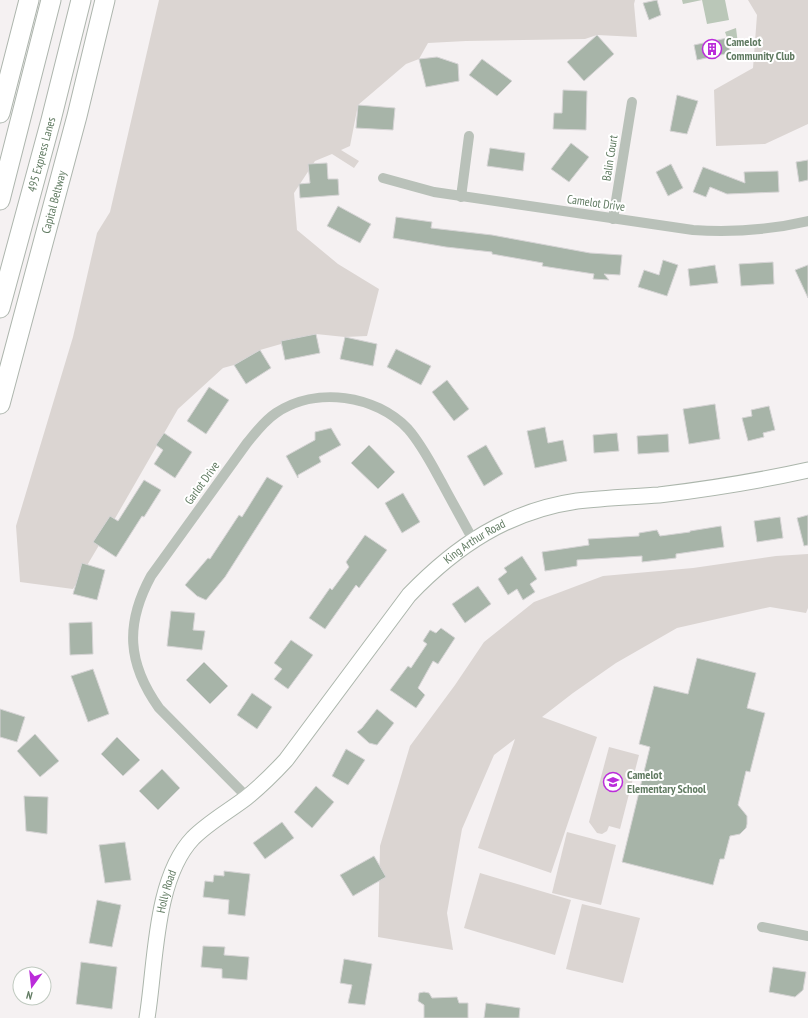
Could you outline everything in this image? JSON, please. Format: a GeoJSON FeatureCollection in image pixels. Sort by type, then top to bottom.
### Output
{"type":"FeatureCollection","features":[{"type":"Feature","properties":{"kind":"highway"},"geometry":{"type":"LineString","coordinates":[[0,113],[29,0]]}},
{"type":"Feature","properties":{"kind":"highway"},"geometry":{"type":"LineString","coordinates":[[0,200],[51,0]]}},
{"type":"Feature","properties":{"kind":"highway","name":"495 Express Lanes"},"geometry":{"type":"LineString","coordinates":[[0,308],[51,120],[81,0]]}},
{"type":"Feature","properties":{"kind":"highway","name":"Capital Beltway"},"geometry":{"type":"LineString","coordinates":[[0,404],[105,0]]}},
{"type":"Feature","properties":{"kind":"street","name":"Balin Court"},"geometry":{"type":"LineString","coordinates":[[613,219],[632,102]]}},
{"type":"Feature","properties":{"kind":"street"},"geometry":{"type":"LineString","coordinates":[[461,197],[469,136]]}},
{"type":"Feature","properties":{"kind":"street","name":"Camelot Drive"},"geometry":{"type":"LineString","coordinates":[[383,178],[434,192],[461,197],[693,230],[725,232],[755,231],[808,221]]}},
{"type":"Feature","properties":{"kind":"street","name":"Garlot Drive"},"geometry":{"type":"LineString","coordinates":[[247,797],[159,708],[148,693],[136,660],[133,642],[133,627],[136,609],[151,576],[247,443],[263,424],[276,413],[290,405],[322,397],[358,400],[392,416],[407,428],[416,439],[431,463],[473,540]]}},
{"type":"Feature","properties":{"kind":"street","name":"King Arthur Road"},"geometry":{"type":"LineString","coordinates":[[247,797],[268,780],[286,760],[408,595],[445,560],[473,540],[495,527],[523,515],[549,507],[577,501],[717,487],[808,470]]}},
{"type":"Feature","properties":{"kind":"street","name":"Holly Road"},"geometry":{"type":"LineString","coordinates":[[147,1018],[161,912],[166,886],[172,871],[193,838],[205,827],[247,797]]}},
{"type":"Feature","properties":{"kind":"street"},"geometry":{"type":"LineString","coordinates":[[762,928],[808,936]]}},
{"type":"Feature","properties":{"kind":"shaded area"},"geometry":{"type":"Polygon","coordinates":[[[159,0],[635,0],[634,4],[637,37],[597,35],[585,39],[428,43],[419,59],[406,64],[358,105],[350,146],[341,150],[359,161],[354,168],[332,154],[315,161],[294,193],[297,230],[338,264],[379,289],[367,336],[345,337],[316,334],[260,350],[234,365],[223,368],[178,409],[73,589],[20,582],[16,526],[73,337],[97,233],[110,212],[159,0]]]}},
{"type":"Feature","properties":{"kind":"shaded area"},"geometry":{"type":"Polygon","coordinates":[[[682,0],[702,0],[683,4],[682,0]]]}},
{"type":"Feature","properties":{"kind":"shaded area"},"geometry":{"type":"Polygon","coordinates":[[[702,0],[725,0],[729,20],[707,24],[702,0]]]}},
{"type":"Feature","properties":{"kind":"shaded area"},"geometry":{"type":"Polygon","coordinates":[[[748,0],[808,0],[808,124],[765,144],[716,146],[714,90],[753,68],[757,15],[748,0]]]}},
{"type":"Feature","properties":{"kind":"shaded area"},"geometry":{"type":"Polygon","coordinates":[[[736,28],[738,44],[730,46],[725,32],[736,28]]]}},
{"type":"Feature","properties":{"kind":"shaded area"},"geometry":{"type":"Polygon","coordinates":[[[808,554],[808,608],[806,613],[770,607],[677,628],[616,663],[542,717],[597,737],[551,873],[478,848],[515,739],[494,755],[462,829],[447,913],[453,950],[378,937],[380,846],[410,746],[455,685],[484,642],[534,602],[603,576],[693,568],[776,556],[808,554]]]}},
{"type":"Feature","properties":{"kind":"shaded area"},"geometry":{"type":"Polygon","coordinates":[[[609,747],[639,755],[620,829],[609,826],[607,831],[602,834],[597,833],[589,822],[609,747]]]}},
{"type":"Feature","properties":{"kind":"shaded area"},"geometry":{"type":"Polygon","coordinates":[[[567,832],[616,845],[601,905],[552,893],[567,832]]]}},
{"type":"Feature","properties":{"kind":"shaded area"},"geometry":{"type":"Polygon","coordinates":[[[480,873],[571,900],[555,955],[464,928],[480,873]]]}},
{"type":"Feature","properties":{"kind":"shaded area"},"geometry":{"type":"Polygon","coordinates":[[[582,904],[640,918],[623,983],[566,969],[582,904]]]}},
{"type":"Feature","properties":{"kind":"building"},"geometry":{"type":"Polygon","coordinates":[[[657,0],[661,15],[649,20],[643,3],[657,0]]]}},
{"type":"Feature","properties":{"kind":"building"},"geometry":{"type":"Polygon","coordinates":[[[597,35],[614,54],[584,81],[567,62],[597,35]]]}},
{"type":"Feature","properties":{"kind":"building","name":"Camelot Community Club"},"geometry":{"type":"Polygon","coordinates":[[[727,38],[730,53],[697,60],[694,45],[727,38]]]}},
{"type":"Feature","properties":{"kind":"building"},"geometry":{"type":"Polygon","coordinates":[[[437,57],[458,64],[459,81],[426,87],[419,59],[437,57]]]}},
{"type":"Feature","properties":{"kind":"building"},"geometry":{"type":"Polygon","coordinates":[[[482,59],[512,81],[497,96],[469,75],[482,59]]]}},
{"type":"Feature","properties":{"kind":"building"},"geometry":{"type":"Polygon","coordinates":[[[563,90],[587,91],[586,130],[553,129],[554,113],[562,113],[563,90]]]}},
{"type":"Feature","properties":{"kind":"building"},"geometry":{"type":"Polygon","coordinates":[[[677,95],[698,101],[687,134],[670,131],[677,95]]]}},
{"type":"Feature","properties":{"kind":"building"},"geometry":{"type":"Polygon","coordinates":[[[358,105],[395,108],[393,130],[356,128],[358,105]]]}},
{"type":"Feature","properties":{"kind":"building"},"geometry":{"type":"Polygon","coordinates":[[[571,143],[589,157],[569,182],[551,169],[571,143]]]}},
{"type":"Feature","properties":{"kind":"building"},"geometry":{"type":"Polygon","coordinates":[[[490,148],[525,153],[523,171],[487,166],[490,148]]]}},
{"type":"Feature","properties":{"kind":"building"},"geometry":{"type":"Polygon","coordinates":[[[808,160],[808,180],[799,182],[796,162],[808,160]]]}},
{"type":"Feature","properties":{"kind":"building"},"geometry":{"type":"Polygon","coordinates":[[[327,163],[328,179],[338,179],[339,195],[300,198],[299,184],[310,183],[308,164],[327,163]]]}},
{"type":"Feature","properties":{"kind":"building"},"geometry":{"type":"Polygon","coordinates":[[[671,164],[683,188],[668,196],[656,172],[671,164]]]}},
{"type":"Feature","properties":{"kind":"building"},"geometry":{"type":"Polygon","coordinates":[[[703,167],[745,183],[744,172],[778,171],[779,192],[727,194],[710,187],[706,197],[693,192],[703,167]]]}},
{"type":"Feature","properties":{"kind":"building"},"geometry":{"type":"Polygon","coordinates":[[[338,206],[371,224],[360,243],[327,226],[338,206]]]}},
{"type":"Feature","properties":{"kind":"building"},"geometry":{"type":"Polygon","coordinates":[[[396,217],[432,222],[431,228],[492,235],[590,253],[622,255],[620,275],[604,274],[609,280],[593,279],[594,274],[542,266],[543,263],[492,254],[492,252],[446,247],[393,238],[396,217]]]}},
{"type":"Feature","properties":{"kind":"building"},"geometry":{"type":"Polygon","coordinates":[[[663,260],[678,265],[667,296],[638,287],[644,270],[659,275],[663,260]]]}},
{"type":"Feature","properties":{"kind":"building"},"geometry":{"type":"Polygon","coordinates":[[[773,262],[774,284],[741,286],[739,264],[773,262]]]}},
{"type":"Feature","properties":{"kind":"building"},"geometry":{"type":"Polygon","coordinates":[[[715,265],[718,283],[690,286],[688,269],[715,265]]]}},
{"type":"Feature","properties":{"kind":"building"},"geometry":{"type":"Polygon","coordinates":[[[808,265],[808,298],[795,270],[808,265]]]}},
{"type":"Feature","properties":{"kind":"building"},"geometry":{"type":"Polygon","coordinates":[[[316,334],[320,353],[285,360],[281,341],[316,334]]]}},
{"type":"Feature","properties":{"kind":"building"},"geometry":{"type":"Polygon","coordinates":[[[345,337],[377,344],[373,366],[340,359],[345,337]]]}},
{"type":"Feature","properties":{"kind":"building"},"geometry":{"type":"Polygon","coordinates":[[[396,349],[431,366],[421,385],[387,367],[396,349]]]}},
{"type":"Feature","properties":{"kind":"building"},"geometry":{"type":"Polygon","coordinates":[[[260,350],[271,368],[246,384],[234,365],[260,350]]]}},
{"type":"Feature","properties":{"kind":"building"},"geometry":{"type":"Polygon","coordinates":[[[447,380],[469,409],[454,421],[432,392],[447,380]]]}},
{"type":"Feature","properties":{"kind":"building"},"geometry":{"type":"Polygon","coordinates":[[[209,387],[229,400],[206,434],[187,421],[209,387]]]}},
{"type":"Feature","properties":{"kind":"building"},"geometry":{"type":"Polygon","coordinates":[[[715,404],[720,439],[689,444],[683,409],[715,404]]]}},
{"type":"Feature","properties":{"kind":"building"},"geometry":{"type":"Polygon","coordinates":[[[769,406],[775,430],[763,433],[764,437],[748,441],[742,418],[752,416],[751,410],[769,406]]]}},
{"type":"Feature","properties":{"kind":"building"},"geometry":{"type":"Polygon","coordinates":[[[545,427],[548,443],[563,440],[567,461],[535,468],[527,431],[545,427]]]}},
{"type":"Feature","properties":{"kind":"building"},"geometry":{"type":"Polygon","coordinates":[[[331,428],[341,445],[319,457],[321,462],[298,475],[298,478],[286,456],[315,440],[315,432],[331,428]]]}},
{"type":"Feature","properties":{"kind":"building"},"geometry":{"type":"Polygon","coordinates":[[[164,433],[192,452],[175,478],[154,464],[163,450],[156,445],[164,433]]]}},
{"type":"Feature","properties":{"kind":"building"},"geometry":{"type":"Polygon","coordinates":[[[617,433],[619,451],[594,453],[593,435],[617,433]]]}},
{"type":"Feature","properties":{"kind":"building"},"geometry":{"type":"Polygon","coordinates":[[[668,434],[669,452],[638,454],[637,436],[668,434]]]}},
{"type":"Feature","properties":{"kind":"building"},"geometry":{"type":"Polygon","coordinates":[[[369,445],[395,472],[378,489],[351,463],[369,445]]]}},
{"type":"Feature","properties":{"kind":"building"},"geometry":{"type":"Polygon","coordinates":[[[486,445],[503,474],[484,486],[467,456],[486,445]]]}},
{"type":"Feature","properties":{"kind":"building"},"geometry":{"type":"Polygon","coordinates":[[[267,477],[283,486],[225,577],[206,600],[197,596],[185,585],[208,558],[210,559],[239,515],[242,517],[267,477]]]}},
{"type":"Feature","properties":{"kind":"building"},"geometry":{"type":"Polygon","coordinates":[[[144,480],[161,490],[144,517],[142,516],[116,557],[93,542],[110,516],[118,521],[144,480]]]}},
{"type":"Feature","properties":{"kind":"building"},"geometry":{"type":"Polygon","coordinates":[[[403,493],[420,522],[402,533],[385,503],[403,493]]]}},
{"type":"Feature","properties":{"kind":"building"},"geometry":{"type":"Polygon","coordinates":[[[808,515],[808,545],[804,546],[797,518],[808,515]]]}},
{"type":"Feature","properties":{"kind":"building"},"geometry":{"type":"Polygon","coordinates":[[[780,517],[783,538],[757,542],[754,521],[780,517]]]}},
{"type":"Feature","properties":{"kind":"building"},"geometry":{"type":"Polygon","coordinates":[[[721,526],[724,547],[676,554],[676,558],[642,562],[642,556],[577,560],[577,566],[545,571],[542,552],[589,545],[588,539],[639,536],[639,533],[657,530],[660,536],[721,526]]]}},
{"type":"Feature","properties":{"kind":"building"},"geometry":{"type":"Polygon","coordinates":[[[365,535],[387,550],[359,588],[356,585],[325,629],[309,618],[330,588],[332,590],[349,567],[346,562],[365,535]]]}},
{"type":"Feature","properties":{"kind":"building"},"geometry":{"type":"Polygon","coordinates":[[[522,556],[537,579],[530,584],[535,592],[523,600],[517,589],[508,595],[498,579],[507,572],[504,568],[522,556]]]}},
{"type":"Feature","properties":{"kind":"building"},"geometry":{"type":"Polygon","coordinates":[[[82,563],[105,570],[97,600],[73,594],[82,563]]]}},
{"type":"Feature","properties":{"kind":"building"},"geometry":{"type":"Polygon","coordinates":[[[478,586],[491,604],[465,623],[452,604],[478,586]]]}},
{"type":"Feature","properties":{"kind":"building"},"geometry":{"type":"Polygon","coordinates":[[[171,611],[195,613],[193,630],[205,631],[202,650],[167,646],[171,611]]]}},
{"type":"Feature","properties":{"kind":"building"},"geometry":{"type":"Polygon","coordinates":[[[92,622],[93,654],[70,655],[69,623],[92,622]]]}},
{"type":"Feature","properties":{"kind":"building"},"geometry":{"type":"Polygon","coordinates":[[[441,628],[455,638],[438,664],[433,661],[418,688],[425,695],[416,708],[390,690],[408,666],[411,668],[427,644],[423,641],[430,630],[436,633],[441,628]]]}},
{"type":"Feature","properties":{"kind":"building"},"geometry":{"type":"Polygon","coordinates":[[[291,640],[313,655],[288,689],[274,679],[282,669],[274,663],[291,640]]]}},
{"type":"Feature","properties":{"kind":"building"},"geometry":{"type":"Polygon","coordinates":[[[697,658],[756,673],[747,708],[765,713],[750,772],[746,771],[738,805],[747,816],[746,828],[740,834],[730,836],[724,859],[720,859],[713,885],[622,862],[650,747],[639,744],[654,686],[688,694],[697,658]]]}},
{"type":"Feature","properties":{"kind":"building"},"geometry":{"type":"Polygon","coordinates":[[[204,662],[228,686],[210,704],[186,680],[204,662]]]}},
{"type":"Feature","properties":{"kind":"building"},"geometry":{"type":"Polygon","coordinates":[[[93,669],[109,714],[88,722],[71,676],[93,669]]]}},
{"type":"Feature","properties":{"kind":"building"},"geometry":{"type":"Polygon","coordinates":[[[252,693],[272,707],[257,729],[237,715],[252,693]]]}},
{"type":"Feature","properties":{"kind":"building"},"geometry":{"type":"Polygon","coordinates":[[[0,709],[25,717],[17,742],[0,737],[0,709]]]}},
{"type":"Feature","properties":{"kind":"building"},"geometry":{"type":"Polygon","coordinates":[[[377,709],[394,723],[377,745],[369,743],[357,732],[377,709]]]}},
{"type":"Feature","properties":{"kind":"building"},"geometry":{"type":"Polygon","coordinates":[[[35,734],[59,761],[40,777],[17,751],[35,734]]]}},
{"type":"Feature","properties":{"kind":"building"},"geometry":{"type":"Polygon","coordinates":[[[117,737],[140,760],[123,776],[101,754],[117,737]]]}},
{"type":"Feature","properties":{"kind":"building"},"geometry":{"type":"Polygon","coordinates":[[[346,749],[365,760],[348,785],[332,776],[346,749]]]}},
{"type":"Feature","properties":{"kind":"building"},"geometry":{"type":"Polygon","coordinates":[[[162,769],[180,788],[158,810],[139,791],[162,769]]]}},
{"type":"Feature","properties":{"kind":"building"},"geometry":{"type":"Polygon","coordinates":[[[316,786],[334,802],[312,828],[294,812],[316,786]]]}},
{"type":"Feature","properties":{"kind":"building"},"geometry":{"type":"Polygon","coordinates":[[[24,796],[48,797],[47,834],[26,831],[24,796]]]}},
{"type":"Feature","properties":{"kind":"building"},"geometry":{"type":"Polygon","coordinates":[[[282,822],[294,838],[265,859],[253,843],[282,822]]]}},
{"type":"Feature","properties":{"kind":"building"},"geometry":{"type":"Polygon","coordinates":[[[125,842],[131,880],[105,883],[99,845],[125,842]]]}},
{"type":"Feature","properties":{"kind":"building"},"geometry":{"type":"Polygon","coordinates":[[[374,856],[386,877],[353,896],[340,875],[374,856]]]}},
{"type":"Feature","properties":{"kind":"building"},"geometry":{"type":"Polygon","coordinates":[[[224,871],[250,874],[245,916],[228,914],[229,900],[203,897],[205,881],[213,882],[214,875],[224,876],[224,871]]]}},
{"type":"Feature","properties":{"kind":"building"},"geometry":{"type":"Polygon","coordinates":[[[97,900],[121,905],[112,947],[89,943],[97,900]]]}},
{"type":"Feature","properties":{"kind":"building"},"geometry":{"type":"Polygon","coordinates":[[[203,946],[225,947],[224,955],[249,957],[247,980],[222,978],[222,969],[201,967],[203,946]]]}},
{"type":"Feature","properties":{"kind":"building"},"geometry":{"type":"Polygon","coordinates":[[[344,959],[372,964],[365,1005],[348,1003],[352,985],[340,983],[344,959]]]}},
{"type":"Feature","properties":{"kind":"building"},"geometry":{"type":"Polygon","coordinates":[[[81,962],[117,967],[112,1009],[76,1004],[81,962]]]}},
{"type":"Feature","properties":{"kind":"building"},"geometry":{"type":"Polygon","coordinates":[[[773,967],[806,972],[803,990],[795,997],[769,992],[773,967]]]}},
{"type":"Feature","properties":{"kind":"building"},"geometry":{"type":"Polygon","coordinates":[[[419,993],[429,993],[432,998],[457,997],[459,1003],[468,1003],[468,1018],[424,1018],[424,1005],[418,1001],[419,993]]]}},
{"type":"Feature","properties":{"kind":"building"},"geometry":{"type":"Polygon","coordinates":[[[486,1003],[520,1008],[519,1018],[484,1018],[486,1003]]]}},
{"type":"Feature","properties":{"kind":"place","name":"Camelot Community Club"},"geometry":{"type":"Point","coordinates":[712,49]}},
{"type":"Feature","properties":{"kind":"place","name":"Camelot Elementary School"},"geometry":{"type":"Point","coordinates":[613,782]}}]}
